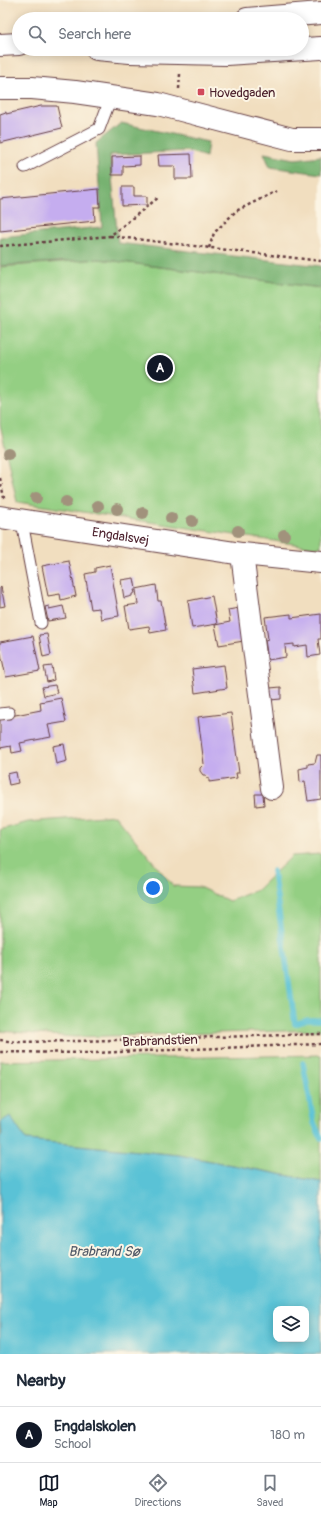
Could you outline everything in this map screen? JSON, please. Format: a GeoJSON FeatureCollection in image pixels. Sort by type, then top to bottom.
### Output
{"type":"FeatureCollection","features":[{"type":"Feature","properties":{"kind":"street"},"geometry":{"type":"LineString","coordinates":[[309,15],[321,14]]}},
{"type":"Feature","properties":{"kind":"street"},"geometry":{"type":"LineString","coordinates":[[0,45],[12,44]]}},
{"type":"Feature","properties":{"kind":"street"},"geometry":{"type":"LineString","coordinates":[[309,49],[321,48]]}},
{"type":"Feature","properties":{"kind":"street"},"geometry":{"type":"LineString","coordinates":[[0,88],[32,88],[75,92],[158,104],[292,139],[321,139]]}},
{"type":"Feature","properties":{"kind":"street","name":"Engdalsvej"},"geometry":{"type":"LineString","coordinates":[[0,517],[22,522],[242,554],[321,562]]}},
{"type":"Feature","properties":{"kind":"street"},"geometry":{"type":"LineString","coordinates":[[242,554],[272,788]]}},
{"type":"Feature","properties":{"kind":"lane"},"geometry":{"type":"LineString","coordinates":[[25,167],[99,129],[111,97]]}},
{"type":"Feature","properties":{"kind":"lane"},"geometry":{"type":"LineString","coordinates":[[22,522],[41,623]]}},
{"type":"Feature","properties":{"kind":"path"},"geometry":{"type":"LineString","coordinates":[[178,109],[181,56]]}},
{"type":"Feature","properties":{"kind":"path"},"geometry":{"type":"LineString","coordinates":[[209,248],[214,233],[236,211],[277,191]]}},
{"type":"Feature","properties":{"kind":"path"},"geometry":{"type":"LineString","coordinates":[[110,236],[160,198]]}},
{"type":"Feature","properties":{"kind":"path"},"geometry":{"type":"LineString","coordinates":[[0,246],[110,236],[321,261]]}},
{"type":"Feature","properties":{"kind":"path"},"geometry":{"type":"LineString","coordinates":[[0,1040],[16,1042],[78,1041],[321,1034]]}},
{"type":"Feature","properties":{"kind":"path","name":"Brabrandstien"},"geometry":{"type":"LineString","coordinates":[[0,1052],[93,1053],[321,1044]]}},
{"type":"Feature","properties":{"kind":"green space"},"geometry":{"type":"Polygon","coordinates":[[[121,123],[208,142],[206,157],[187,151],[110,155],[118,243],[321,266],[321,288],[99,259],[0,266],[0,237],[102,227],[96,143],[121,123]]]}},
{"type":"Feature","properties":{"kind":"green space"},"geometry":{"type":"Polygon","coordinates":[[[264,153],[295,159],[321,156],[321,174],[270,167],[264,153]]]}},
{"type":"Feature","properties":{"kind":"green space"},"geometry":{"type":"Polygon","coordinates":[[[99,259],[321,288],[321,547],[17,502],[0,424],[0,267],[99,259]]]}},
{"type":"Feature","properties":{"kind":"green space"},"geometry":{"type":"Polygon","coordinates":[[[115,815],[173,886],[199,887],[229,901],[257,890],[292,856],[321,854],[321,1030],[74,1037],[0,1031],[0,830],[28,822],[115,815]]]}},
{"type":"Feature","properties":{"kind":"green space"},"geometry":{"type":"Polygon","coordinates":[[[321,1055],[321,1182],[179,1155],[26,1140],[1,1122],[2,1134],[0,1137],[0,1061],[321,1055]]]}},
{"type":"Feature","properties":{"kind":"water","name":"Brabrand Sø"},"geometry":{"type":"Polygon","coordinates":[[[10,1116],[26,1140],[179,1155],[321,1182],[321,1354],[0,1354],[0,1137],[2,1134],[1,1122],[10,1116]]]}},
{"type":"Feature","properties":{"kind":"building"},"geometry":{"type":"Polygon","coordinates":[[[41,106],[57,106],[62,128],[0,143],[0,114],[41,106]]]}},
{"type":"Feature","properties":{"kind":"building"},"geometry":{"type":"Polygon","coordinates":[[[191,154],[192,179],[175,179],[175,166],[159,166],[158,155],[191,154]]]}},
{"type":"Feature","properties":{"kind":"building"},"geometry":{"type":"Polygon","coordinates":[[[140,156],[140,165],[123,166],[123,175],[112,175],[112,157],[140,156]]]}},
{"type":"Feature","properties":{"kind":"building"},"geometry":{"type":"Polygon","coordinates":[[[122,187],[134,187],[134,196],[147,196],[147,205],[122,206],[122,187]]]}},
{"type":"Feature","properties":{"kind":"building"},"geometry":{"type":"Polygon","coordinates":[[[99,189],[100,207],[94,207],[95,221],[0,231],[0,199],[99,189]]]}},
{"type":"Feature","properties":{"kind":"building"},"geometry":{"type":"Polygon","coordinates":[[[69,561],[76,596],[61,600],[60,594],[48,596],[42,566],[69,561]]]}},
{"type":"Feature","properties":{"kind":"building"},"geometry":{"type":"Polygon","coordinates":[[[110,565],[119,616],[101,619],[99,608],[91,609],[85,574],[95,572],[95,568],[110,565]]]}},
{"type":"Feature","properties":{"kind":"building"},"geometry":{"type":"Polygon","coordinates":[[[134,578],[136,589],[156,585],[158,601],[161,601],[166,630],[150,633],[149,626],[129,629],[125,606],[138,604],[136,590],[134,590],[135,593],[132,594],[132,596],[124,598],[121,580],[134,578]]]}},
{"type":"Feature","properties":{"kind":"building"},"geometry":{"type":"Polygon","coordinates":[[[1,587],[5,606],[0,607],[0,588],[1,587]]]}},
{"type":"Feature","properties":{"kind":"building"},"geometry":{"type":"Polygon","coordinates":[[[212,596],[217,624],[192,628],[188,601],[212,596]]]}},
{"type":"Feature","properties":{"kind":"building"},"geometry":{"type":"Polygon","coordinates":[[[49,606],[49,609],[63,606],[66,618],[48,621],[45,607],[49,606]]]}},
{"type":"Feature","properties":{"kind":"building"},"geometry":{"type":"Polygon","coordinates":[[[239,608],[244,641],[219,645],[215,625],[230,622],[228,610],[239,608]]]}},
{"type":"Feature","properties":{"kind":"building"},"geometry":{"type":"Polygon","coordinates":[[[291,614],[291,618],[321,614],[321,639],[318,639],[320,655],[308,657],[307,645],[294,647],[294,644],[285,645],[286,657],[268,660],[265,640],[268,639],[265,617],[291,614]]]}},
{"type":"Feature","properties":{"kind":"building"},"geometry":{"type":"Polygon","coordinates":[[[47,634],[51,655],[43,657],[39,635],[47,634]]]}},
{"type":"Feature","properties":{"kind":"building"},"geometry":{"type":"Polygon","coordinates":[[[33,636],[40,671],[6,677],[0,642],[33,636]]]}},
{"type":"Feature","properties":{"kind":"building"},"geometry":{"type":"Polygon","coordinates":[[[224,665],[227,688],[195,693],[192,669],[224,665]]]}},
{"type":"Feature","properties":{"kind":"building"},"geometry":{"type":"Polygon","coordinates":[[[52,666],[54,680],[47,682],[44,667],[52,666]]]}},
{"type":"Feature","properties":{"kind":"building"},"geometry":{"type":"Polygon","coordinates":[[[55,685],[57,693],[44,696],[42,687],[55,685]]]}},
{"type":"Feature","properties":{"kind":"building"},"geometry":{"type":"Polygon","coordinates":[[[281,687],[281,699],[270,700],[270,688],[281,687]]]}},
{"type":"Feature","properties":{"kind":"building"},"geometry":{"type":"Polygon","coordinates":[[[61,698],[66,722],[48,725],[51,737],[20,743],[22,751],[12,753],[11,746],[0,748],[0,718],[41,710],[40,702],[61,698]]]}},
{"type":"Feature","properties":{"kind":"building"},"geometry":{"type":"Polygon","coordinates":[[[231,713],[239,773],[236,773],[237,778],[209,782],[209,778],[207,778],[206,775],[203,775],[200,771],[200,768],[204,764],[198,717],[231,713]]]}},
{"type":"Feature","properties":{"kind":"building"},"geometry":{"type":"Polygon","coordinates":[[[64,744],[67,761],[56,764],[53,746],[64,744]]]}},
{"type":"Feature","properties":{"kind":"building"},"geometry":{"type":"Polygon","coordinates":[[[317,755],[321,755],[321,799],[308,801],[305,781],[300,782],[299,769],[308,767],[308,764],[315,763],[317,755]]]}},
{"type":"Feature","properties":{"kind":"building"},"geometry":{"type":"Polygon","coordinates":[[[16,772],[18,783],[9,785],[7,774],[16,772]]]}},
{"type":"Feature","properties":{"kind":"building"},"geometry":{"type":"Polygon","coordinates":[[[255,794],[263,794],[264,805],[256,806],[255,794]]]}},
{"type":"Feature","properties":{"kind":"waterway"},"geometry":{"type":"LineString","coordinates":[[273,871],[295,1024],[307,1020],[321,1020]]}},
{"type":"Feature","properties":{"kind":"waterway"},"geometry":{"type":"LineString","coordinates":[[303,1063],[314,1123],[321,1138]]}},
{"type":"Feature","properties":{"kind":"place","name":"Hovedgaden"},"geometry":{"type":"Point","coordinates":[201,92]}},
{"type":"Feature","properties":{"kind":"place","name":"Engdalskolen"},"geometry":{"type":"Point","coordinates":[160,368]}}]}
